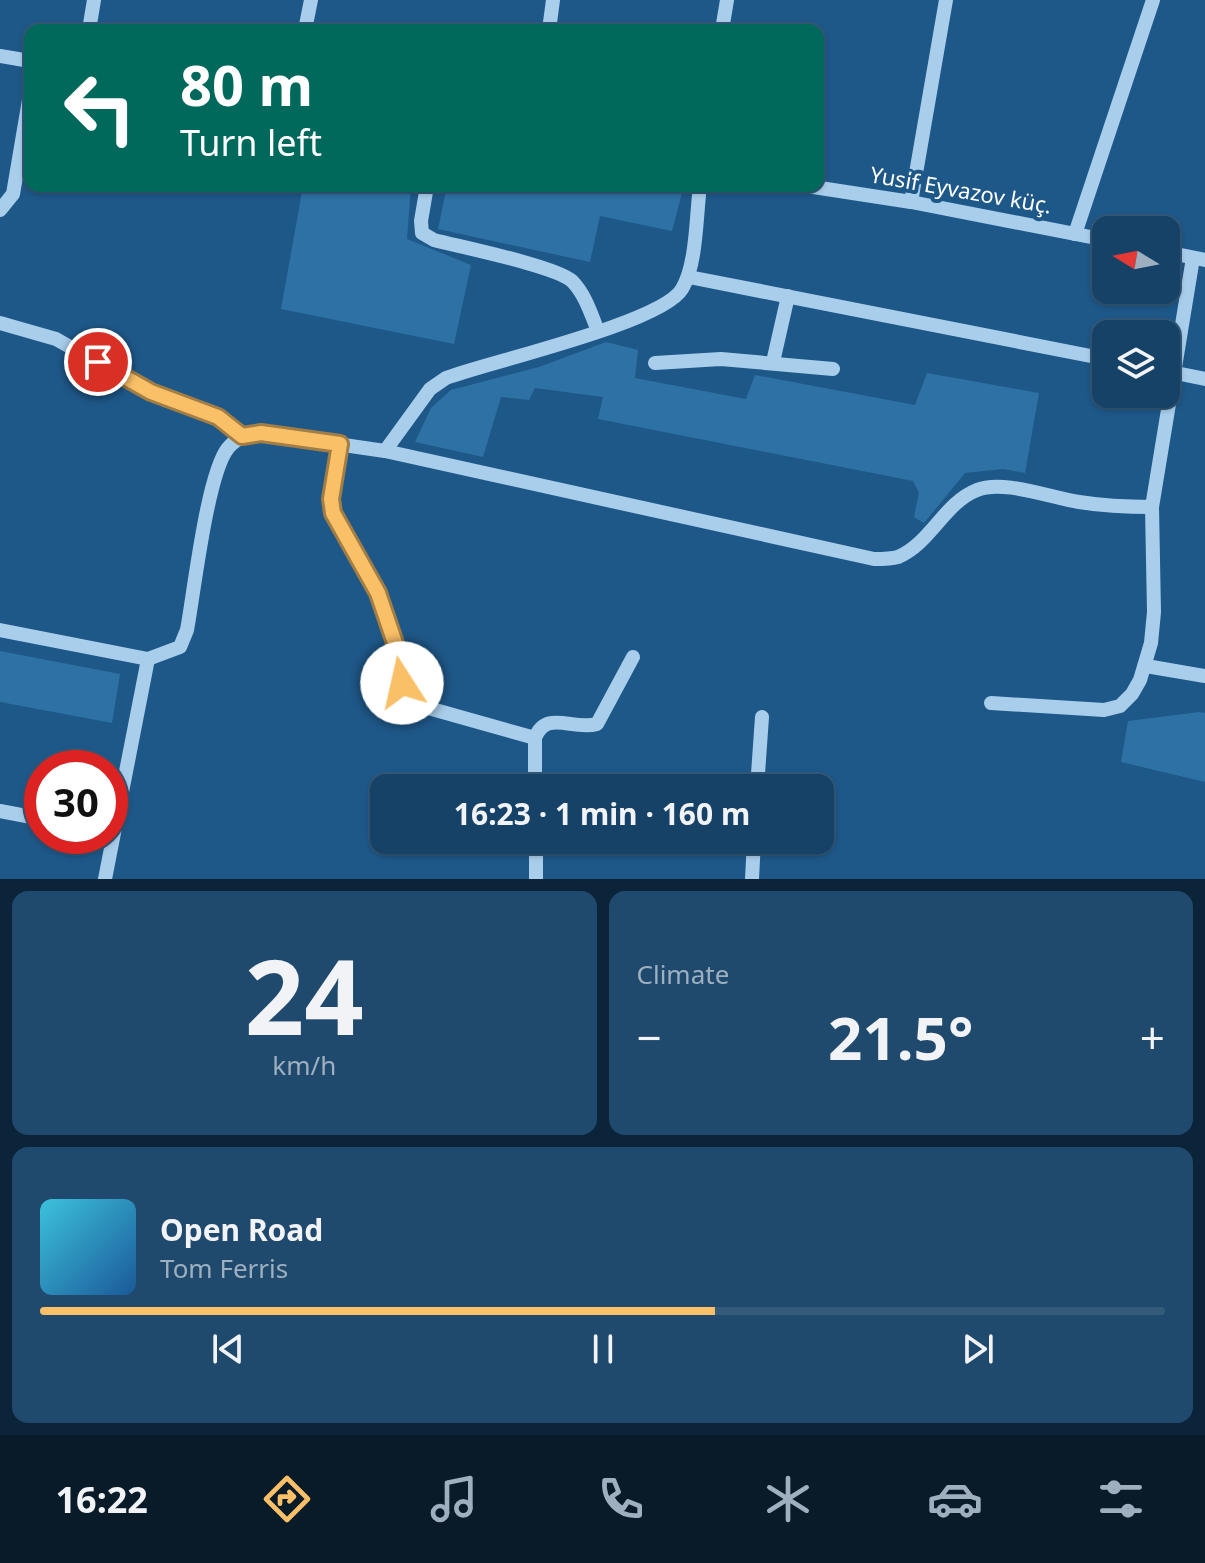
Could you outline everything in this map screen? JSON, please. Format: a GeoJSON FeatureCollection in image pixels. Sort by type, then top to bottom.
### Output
{"type":"FeatureCollection","features":[{"type":"Feature","properties":{"kind":"street"},"geometry":{"type":"LineString","coordinates":[[90,24],[94,0]]}},
{"type":"Feature","properties":{"kind":"street"},"geometry":{"type":"LineString","coordinates":[[306,24],[311,0]]}},
{"type":"Feature","properties":{"kind":"street"},"geometry":{"type":"LineString","coordinates":[[550,24],[553,0]]}},
{"type":"Feature","properties":{"kind":"street"},"geometry":{"type":"LineString","coordinates":[[723,24],[727,0]]}},
{"type":"Feature","properties":{"kind":"street"},"geometry":{"type":"LineString","coordinates":[[911,202],[946,0]]}},
{"type":"Feature","properties":{"kind":"street"},"geometry":{"type":"LineString","coordinates":[[1075,234],[1153,0]]}},
{"type":"Feature","properties":{"kind":"street"},"geometry":{"type":"LineString","coordinates":[[0,56],[24,60]]}},
{"type":"Feature","properties":{"kind":"street"},"geometry":{"type":"LineString","coordinates":[[0,210],[13,194],[24,129]]}},
{"type":"Feature","properties":{"kind":"street","name":"Yusif Eyvazov küç."},"geometry":{"type":"LineString","coordinates":[[824,189],[1092,237]]}},
{"type":"Feature","properties":{"kind":"street"},"geometry":{"type":"LineString","coordinates":[[426,192],[422,233],[434,240],[568,278],[579,289],[598,331]]}},
{"type":"Feature","properties":{"kind":"street"},"geometry":{"type":"LineString","coordinates":[[385,451],[430,389],[446,378],[598,331],[664,304],[679,293],[689,277],[699,192]]}},
{"type":"Feature","properties":{"kind":"street"},"geometry":{"type":"LineString","coordinates":[[1180,331],[1199,259]]}},
{"type":"Feature","properties":{"kind":"street"},"geometry":{"type":"LineString","coordinates":[[689,277],[1092,356]]}},
{"type":"Feature","properties":{"kind":"street"},"geometry":{"type":"LineString","coordinates":[[773,362],[788,296]]}},
{"type":"Feature","properties":{"kind":"street"},"geometry":{"type":"LineString","coordinates":[[0,323],[56,339],[144,388],[218,417],[242,436]]}},
{"type":"Feature","properties":{"kind":"street"},"geometry":{"type":"LineString","coordinates":[[655,363],[721,359],[833,369]]}},
{"type":"Feature","properties":{"kind":"street"},"geometry":{"type":"LineString","coordinates":[[1180,374],[1205,379]]}},
{"type":"Feature","properties":{"kind":"street"},"geometry":{"type":"LineString","coordinates":[[991,703],[1104,710],[1120,706],[1132,694],[1146,666],[1154,612],[1152,507],[1164,408]]}},
{"type":"Feature","properties":{"kind":"street"},"geometry":{"type":"LineString","coordinates":[[0,630],[148,659],[180,647],[187,630],[219,465],[228,448],[242,436],[261,433],[385,451],[874,559],[897,557],[928,534],[961,498],[979,488],[1015,489],[1112,507],[1152,507]]}},
{"type":"Feature","properties":{"kind":"street"},"geometry":{"type":"LineString","coordinates":[[340,444],[331,499],[333,513],[378,593],[395,643],[407,696],[414,704],[535,738]]}},
{"type":"Feature","properties":{"kind":"street"},"geometry":{"type":"LineString","coordinates":[[535,774],[535,738],[539,727],[547,722],[597,724],[633,657]]}},
{"type":"Feature","properties":{"kind":"street"},"geometry":{"type":"LineString","coordinates":[[128,756],[148,659]]}},
{"type":"Feature","properties":{"kind":"street"},"geometry":{"type":"LineString","coordinates":[[1146,666],[1205,676]]}},
{"type":"Feature","properties":{"kind":"street"},"geometry":{"type":"LineString","coordinates":[[758,774],[762,717]]}},
{"type":"Feature","properties":{"kind":"street"},"geometry":{"type":"LineString","coordinates":[[0,811],[24,816]]}},
{"type":"Feature","properties":{"kind":"street"},"geometry":{"type":"LineString","coordinates":[[105,879],[109,854]]}},
{"type":"Feature","properties":{"kind":"street"},"geometry":{"type":"LineString","coordinates":[[536,854],[536,879]]}},
{"type":"Feature","properties":{"kind":"street"},"geometry":{"type":"LineString","coordinates":[[752,879],[753,854]]}},
{"type":"Feature","properties":{"kind":"shaded area"},"geometry":{"type":"Polygon","coordinates":[[[302,192],[411,192],[407,239],[471,265],[454,344],[281,309],[302,192]]]}},
{"type":"Feature","properties":{"kind":"shaded area"},"geometry":{"type":"Polygon","coordinates":[[[446,192],[682,193],[672,231],[600,216],[590,262],[438,229],[446,192]]]}},
{"type":"Feature","properties":{"kind":"shaded area"},"geometry":{"type":"Polygon","coordinates":[[[606,342],[638,350],[635,378],[746,399],[755,375],[915,405],[927,373],[1039,393],[1025,473],[1003,469],[965,473],[924,523],[914,517],[919,493],[913,481],[598,419],[603,397],[535,388],[529,400],[501,397],[483,457],[415,442],[431,408],[451,390],[539,367],[606,342]]]}},
{"type":"Feature","properties":{"kind":"shaded area"},"geometry":{"type":"Polygon","coordinates":[[[0,651],[120,674],[112,723],[0,702],[0,651]]]}},
{"type":"Feature","properties":{"kind":"shaded area"},"geometry":{"type":"Polygon","coordinates":[[[1205,713],[1205,782],[1121,762],[1128,721],[1205,713]]]}},
{"type":"Feature","properties":{"kind":"route"},"geometry":{"type":"LineString","coordinates":[[98,362],[151,392],[218,417],[242,436],[261,433],[340,444],[331,499],[333,513],[378,593],[395,643],[402,683]]}}]}
